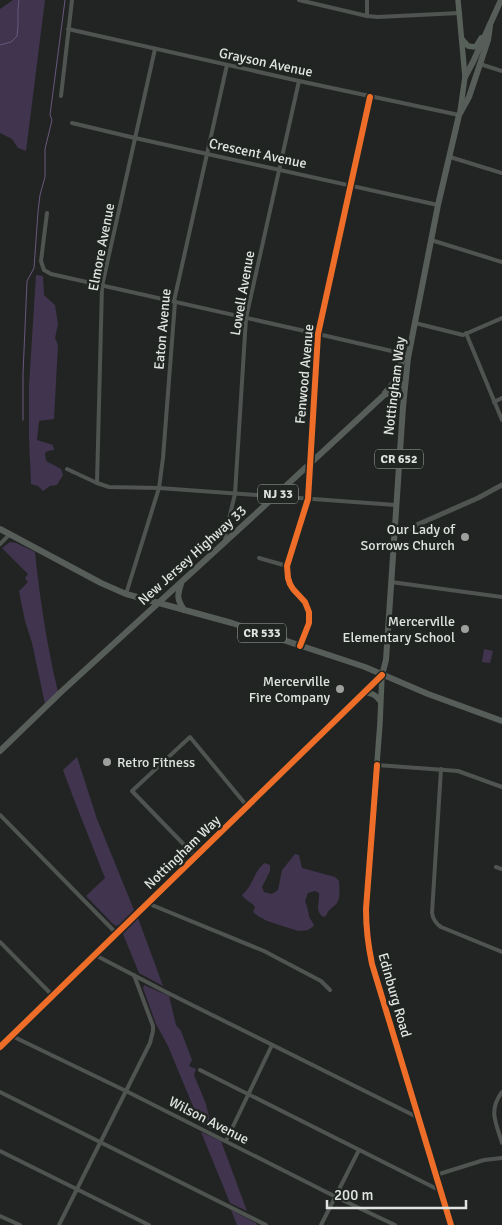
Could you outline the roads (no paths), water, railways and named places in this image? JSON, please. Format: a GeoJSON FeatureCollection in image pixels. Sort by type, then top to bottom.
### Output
{"type":"FeatureCollection","features":[{"type":"Feature","properties":{"kind":"main road"},"geometry":{"type":"LineString","coordinates":[[458,0],[465,77],[459,115]]}},
{"type":"Feature","properties":{"kind":"main road","name":"Nottingham Way"},"geometry":{"type":"LineString","coordinates":[[465,77],[476,63],[488,40],[490,26],[500,0]]}},
{"type":"Feature","properties":{"kind":"main road"},"geometry":{"type":"LineString","coordinates":[[461,38],[468,46],[474,47],[490,26]]}},
{"type":"Feature","properties":{"kind":"main road","name":"Nottingham Way"},"geometry":{"type":"LineString","coordinates":[[382,675],[386,660],[408,357],[438,205],[459,115],[469,97],[476,63]]}},
{"type":"Feature","properties":{"kind":"main road"},"geometry":{"type":"LineString","coordinates":[[383,396],[397,379],[402,360],[408,357]]}},
{"type":"Feature","properties":{"kind":"main road","name":"New Jersey Highway 33"},"geometry":{"type":"LineString","coordinates":[[0,751],[50,702],[383,396],[405,383]]}},
{"type":"Feature","properties":{"kind":"main road","name":"CR 533"},"geometry":{"type":"LineString","coordinates":[[0,529],[101,583],[126,594],[232,623],[364,668],[502,721]]}},
{"type":"Feature","properties":{"kind":"main road"},"geometry":{"type":"LineString","coordinates":[[181,582],[178,595],[179,602],[184,610]]}},
{"type":"Feature","properties":{"kind":"main road","name":"Edinburg Road"},"geometry":{"type":"LineString","coordinates":[[382,675],[366,909],[367,936],[372,964],[451,1225]]}},
{"type":"Feature","properties":{"kind":"main road"},"geometry":{"type":"LineString","coordinates":[[363,692],[372,693],[381,701]]}},
{"type":"Feature","properties":{"kind":"street"},"geometry":{"type":"LineString","coordinates":[[61,96],[72,0]]}},
{"type":"Feature","properties":{"kind":"street"},"geometry":{"type":"LineString","coordinates":[[299,0],[378,18],[459,13]]}},
{"type":"Feature","properties":{"kind":"street"},"geometry":{"type":"LineString","coordinates":[[367,0],[367,16]]}},
{"type":"Feature","properties":{"kind":"street","name":"Grayson Avenue"},"geometry":{"type":"LineString","coordinates":[[68,29],[370,97],[459,115]]}},
{"type":"Feature","properties":{"kind":"street","name":"Elmore Avenue"},"geometry":{"type":"LineString","coordinates":[[97,483],[102,286],[155,49]]}},
{"type":"Feature","properties":{"kind":"street"},"geometry":{"type":"LineString","coordinates":[[463,60],[502,71]]}},
{"type":"Feature","properties":{"kind":"street","name":"Eaton Avenue"},"geometry":{"type":"LineString","coordinates":[[126,594],[159,488],[163,458],[174,302],[227,65]]}},
{"type":"Feature","properties":{"kind":"street","name":"Lowell Avenue"},"geometry":{"type":"LineString","coordinates":[[225,542],[234,494],[246,318],[299,81]]}},
{"type":"Feature","properties":{"kind":"street","name":"Fenwood Avenue"},"geometry":{"type":"LineString","coordinates":[[287,566],[308,499],[318,334],[370,97]]}},
{"type":"Feature","properties":{"kind":"street","name":"Crescent Avenue"},"geometry":{"type":"LineString","coordinates":[[72,122],[135,138],[438,205]]}},
{"type":"Feature","properties":{"kind":"street"},"geometry":{"type":"LineString","coordinates":[[450,157],[502,173]]}},
{"type":"Feature","properties":{"kind":"street"},"geometry":{"type":"LineString","coordinates":[[47,214],[41,261],[44,270],[51,274],[318,334],[408,357]]}},
{"type":"Feature","properties":{"kind":"street"},"geometry":{"type":"LineString","coordinates":[[431,240],[502,262]]}},
{"type":"Feature","properties":{"kind":"street"},"geometry":{"type":"LineString","coordinates":[[415,323],[463,335],[502,318]]}},
{"type":"Feature","properties":{"kind":"street"},"geometry":{"type":"LineString","coordinates":[[466,334],[502,420]]}},
{"type":"Feature","properties":{"kind":"street"},"geometry":{"type":"LineString","coordinates":[[494,402],[502,398]]}},
{"type":"Feature","properties":{"kind":"street"},"geometry":{"type":"LineString","coordinates":[[67,469],[109,487],[159,488],[396,505]]}},
{"type":"Feature","properties":{"kind":"street"},"geometry":{"type":"LineString","coordinates":[[394,535],[478,498],[502,485]]}},
{"type":"Feature","properties":{"kind":"street"},"geometry":{"type":"LineString","coordinates":[[0,544],[10,534]]}},
{"type":"Feature","properties":{"kind":"street"},"geometry":{"type":"LineString","coordinates":[[259,558],[287,566],[288,578],[292,589],[305,602],[309,612],[309,623],[300,646]]}},
{"type":"Feature","properties":{"kind":"street"},"geometry":{"type":"LineString","coordinates":[[391,582],[502,597]]}},
{"type":"Feature","properties":{"kind":"street","name":"Nottingham Way"},"geometry":{"type":"LineString","coordinates":[[0,1048],[382,675]]}},
{"type":"Feature","properties":{"kind":"street"},"geometry":{"type":"LineString","coordinates":[[195,856],[132,791],[190,737],[247,806]]}},
{"type":"Feature","properties":{"kind":"street"},"geometry":{"type":"LineString","coordinates":[[377,765],[458,771],[502,787]]}},
{"type":"Feature","properties":{"kind":"street"},"geometry":{"type":"LineString","coordinates":[[441,769],[433,919],[441,927],[502,952]]}},
{"type":"Feature","properties":{"kind":"street"},"geometry":{"type":"LineString","coordinates":[[0,815],[116,933]]}},
{"type":"Feature","properties":{"kind":"street"},"geometry":{"type":"LineString","coordinates":[[496,867],[502,869]]}},
{"type":"Feature","properties":{"kind":"street"},"geometry":{"type":"LineString","coordinates":[[148,903],[264,951],[321,981],[330,990]]}},
{"type":"Feature","properties":{"kind":"street"},"geometry":{"type":"LineString","coordinates":[[0,942],[53,996]]}},
{"type":"Feature","properties":{"kind":"street"},"geometry":{"type":"LineString","coordinates":[[95,955],[419,1118]]}},
{"type":"Feature","properties":{"kind":"street"},"geometry":{"type":"LineString","coordinates":[[59,1225],[150,1043],[153,1026],[134,975]]}},
{"type":"Feature","properties":{"kind":"street","name":"Wilson Avenue"},"geometry":{"type":"LineString","coordinates":[[12,1036],[395,1225]]}},
{"type":"Feature","properties":{"kind":"street"},"geometry":{"type":"LineString","coordinates":[[226,1140],[272,1045]]}},
{"type":"Feature","properties":{"kind":"street"},"geometry":{"type":"LineString","coordinates":[[200,1070],[440,1191]]}},
{"type":"Feature","properties":{"kind":"street"},"geometry":{"type":"LineString","coordinates":[[0,1092],[266,1225]]}},
{"type":"Feature","properties":{"kind":"street"},"geometry":{"type":"LineString","coordinates":[[502,1092],[494,1110],[502,1143]]}},
{"type":"Feature","properties":{"kind":"street"},"geometry":{"type":"LineString","coordinates":[[321,1225],[359,1150]]}},
{"type":"Feature","properties":{"kind":"street"},"geometry":{"type":"LineString","coordinates":[[0,1151],[150,1225]]}},
{"type":"Feature","properties":{"kind":"street"},"geometry":{"type":"LineString","coordinates":[[436,1175],[484,1160],[502,1158]]}},
{"type":"Feature","properties":{"kind":"street"},"geometry":{"type":"LineString","coordinates":[[0,1224],[2,1216],[20,1225]]}},
{"type":"Feature","properties":{"kind":"waterway"},"geometry":{"type":"LineString","coordinates":[[0,45],[11,42],[17,36],[19,0]]}},
{"type":"Feature","properties":{"kind":"waterway"},"geometry":{"type":"LineString","coordinates":[[23,420],[27,281],[34,268],[40,195],[45,177],[45,149],[52,120],[50,115],[65,0]]}},
{"type":"Feature","properties":{"kind":"place","name":"Our Lady of Sorrows Church"},"geometry":{"type":"Point","coordinates":[465,537]}},
{"type":"Feature","properties":{"kind":"place","name":"Mercerville Elementary School"},"geometry":{"type":"Point","coordinates":[465,629]}},
{"type":"Feature","properties":{"kind":"place","name":"Mercerville Fire Company"},"geometry":{"type":"Point","coordinates":[340,689]}},
{"type":"Feature","properties":{"kind":"place","name":"Retro Fitness"},"geometry":{"type":"Point","coordinates":[107,762]}}]}
